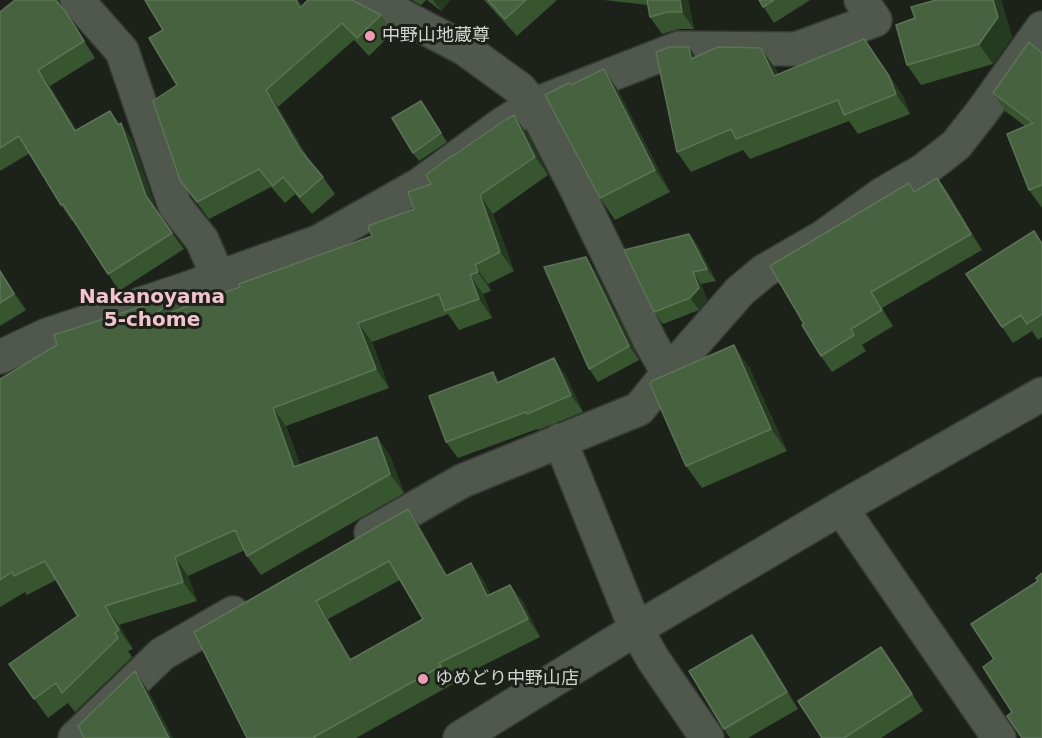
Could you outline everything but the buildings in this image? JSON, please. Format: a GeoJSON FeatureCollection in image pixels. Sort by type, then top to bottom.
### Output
{"type":"FeatureCollection","features":[{"type":"Feature","properties":{"kind":"street"},"geometry":{"type":"LineString","coordinates":[[77,0],[122,51],[175,206],[202,240],[218,277]]}},
{"type":"Feature","properties":{"kind":"street"},"geometry":{"type":"LineString","coordinates":[[372,0],[465,49],[520,89],[533,105],[668,373]]}},
{"type":"Feature","properties":{"kind":"street"},"geometry":{"type":"LineString","coordinates":[[0,357],[47,335],[318,242],[419,185],[504,123],[533,105],[679,48],[796,49],[875,20],[861,0]]}},
{"type":"Feature","properties":{"kind":"street"},"geometry":{"type":"LineString","coordinates":[[342,550],[462,481],[639,409],[740,291],[764,271],[823,237],[881,195],[924,170],[956,145],[1042,28]]}},
{"type":"Feature","properties":{"kind":"street"},"geometry":{"type":"LineString","coordinates":[[460,738],[636,629],[841,508],[1042,394]]}},
{"type":"Feature","properties":{"kind":"street"},"geometry":{"type":"LineString","coordinates":[[560,440],[636,629],[653,659],[707,738]]}},
{"type":"Feature","properties":{"kind":"street"},"geometry":{"type":"LineString","coordinates":[[841,508],[999,738]]}},
{"type":"Feature","properties":{"kind":"street"},"geometry":{"type":"LineString","coordinates":[[75,738],[162,654],[262,596]]}},
{"type":"Feature","properties":{"kind":"place","name":"中野山地蔵尊"},"geometry":{"type":"Point","coordinates":[370,36]}},
{"type":"Feature","properties":{"kind":"place","name":"ゆめどり中野山店"},"geometry":{"type":"Point","coordinates":[423,679]}},
{"type":"Feature","properties":{"kind":"district","name":"Nakanoyama 5-chome"},"geometry":{"type":"Point","coordinates":[152,310]}}]}
